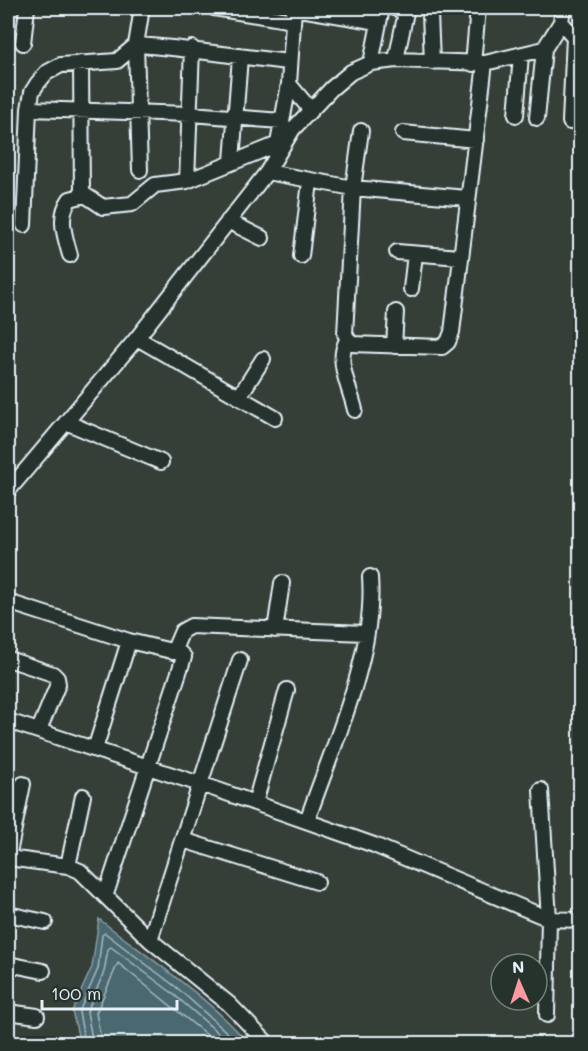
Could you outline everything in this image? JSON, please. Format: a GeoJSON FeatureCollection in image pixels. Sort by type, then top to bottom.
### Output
{"type":"FeatureCollection","features":[{"type":"Feature","properties":{"kind":"street"},"geometry":{"type":"LineString","coordinates":[[23,43],[27,8]]}},
{"type":"Feature","properties":{"kind":"street"},"geometry":{"type":"LineString","coordinates":[[140,170],[136,45],[142,8]]}},
{"type":"Feature","properties":{"kind":"street"},"geometry":{"type":"LineString","coordinates":[[214,8],[350,12],[378,22]]}},
{"type":"Feature","properties":{"kind":"street"},"geometry":{"type":"LineString","coordinates":[[371,63],[382,8]]}},
{"type":"Feature","properties":{"kind":"street"},"geometry":{"type":"LineString","coordinates":[[394,8],[404,9],[406,12],[396,60]]}},
{"type":"Feature","properties":{"kind":"street"},"geometry":{"type":"LineString","coordinates":[[361,131],[353,188],[345,334],[351,344],[432,348],[448,342],[452,332],[476,140],[479,64],[478,8]]}},
{"type":"Feature","properties":{"kind":"street"},"geometry":{"type":"LineString","coordinates":[[277,151],[289,84],[293,12]]}},
{"type":"Feature","properties":{"kind":"street"},"geometry":{"type":"LineString","coordinates":[[430,14],[432,62]]}},
{"type":"Feature","properties":{"kind":"street"},"geometry":{"type":"LineString","coordinates":[[537,118],[544,49],[562,15]]}},
{"type":"Feature","properties":{"kind":"street"},"geometry":{"type":"LineString","coordinates":[[562,15],[574,37],[570,122]]}},
{"type":"Feature","properties":{"kind":"street"},"geometry":{"type":"LineString","coordinates":[[24,225],[29,109],[32,92],[46,73],[61,65],[117,61],[136,45],[192,48],[240,57],[289,62]]}},
{"type":"Feature","properties":{"kind":"street"},"geometry":{"type":"LineString","coordinates":[[188,181],[192,48]]}},
{"type":"Feature","properties":{"kind":"street"},"geometry":{"type":"LineString","coordinates":[[8,491],[68,423],[137,338],[267,172],[277,151],[293,129],[310,109],[351,72],[371,63],[396,60],[479,64],[544,49]]}},
{"type":"Feature","properties":{"kind":"street"},"geometry":{"type":"LineString","coordinates":[[516,115],[520,55]]}},
{"type":"Feature","properties":{"kind":"street"},"geometry":{"type":"LineString","coordinates":[[232,161],[240,57]]}},
{"type":"Feature","properties":{"kind":"street"},"geometry":{"type":"LineString","coordinates":[[81,63],[81,195]]}},
{"type":"Feature","properties":{"kind":"street"},"geometry":{"type":"LineString","coordinates":[[289,84],[310,109]]}},
{"type":"Feature","properties":{"kind":"street"},"geometry":{"type":"LineString","coordinates":[[29,109],[191,114],[281,121]]}},
{"type":"Feature","properties":{"kind":"street"},"geometry":{"type":"LineString","coordinates":[[403,133],[476,140]]}},
{"type":"Feature","properties":{"kind":"street"},"geometry":{"type":"LineString","coordinates":[[70,255],[63,226],[63,208],[70,199],[81,195],[103,207],[122,207],[132,204],[156,185],[188,181],[232,161],[277,151]]}},
{"type":"Feature","properties":{"kind":"street"},"geometry":{"type":"LineString","coordinates":[[267,172],[310,182],[353,188],[467,198]]}},
{"type":"Feature","properties":{"kind":"street"},"geometry":{"type":"LineString","coordinates":[[301,256],[310,182]]}},
{"type":"Feature","properties":{"kind":"street"},"geometry":{"type":"LineString","coordinates":[[228,221],[262,238]]}},
{"type":"Feature","properties":{"kind":"street"},"geometry":{"type":"LineString","coordinates":[[397,252],[460,257]]}},
{"type":"Feature","properties":{"kind":"street"},"geometry":{"type":"LineString","coordinates":[[411,289],[415,254]]}},
{"type":"Feature","properties":{"kind":"street"},"geometry":{"type":"LineString","coordinates":[[394,346],[396,312]]}},
{"type":"Feature","properties":{"kind":"street"},"geometry":{"type":"LineString","coordinates":[[137,338],[275,418]]}},
{"type":"Feature","properties":{"kind":"street"},"geometry":{"type":"LineString","coordinates":[[347,340],[343,347],[344,373],[355,410]]}},
{"type":"Feature","properties":{"kind":"street"},"geometry":{"type":"LineString","coordinates":[[239,397],[262,359]]}},
{"type":"Feature","properties":{"kind":"street"},"geometry":{"type":"LineString","coordinates":[[68,423],[161,462]]}},
{"type":"Feature","properties":{"kind":"street"},"geometry":{"type":"LineString","coordinates":[[307,821],[351,693],[371,598],[370,577]]}},
{"type":"Feature","properties":{"kind":"street"},"geometry":{"type":"LineString","coordinates":[[275,630],[282,583]]}},
{"type":"Feature","properties":{"kind":"street"},"geometry":{"type":"LineString","coordinates":[[8,602],[129,641],[173,652],[182,655],[184,660],[106,894]]}},
{"type":"Feature","properties":{"kind":"street"},"geometry":{"type":"LineString","coordinates":[[173,652],[182,631],[191,626],[365,633]]}},
{"type":"Feature","properties":{"kind":"street"},"geometry":{"type":"LineString","coordinates":[[95,749],[129,641]]}},
{"type":"Feature","properties":{"kind":"street"},"geometry":{"type":"LineString","coordinates":[[8,659],[53,674],[57,678],[58,684],[39,730]]}},
{"type":"Feature","properties":{"kind":"street"},"geometry":{"type":"LineString","coordinates":[[150,940],[240,660]]}},
{"type":"Feature","properties":{"kind":"street"},"geometry":{"type":"LineString","coordinates":[[255,803],[287,690]]}},
{"type":"Feature","properties":{"kind":"street"},"geometry":{"type":"LineString","coordinates":[[8,721],[201,784],[374,845],[549,919],[580,920]]}},
{"type":"Feature","properties":{"kind":"street"},"geometry":{"type":"LineString","coordinates":[[23,784],[8,858],[68,866],[80,871],[106,894],[150,940],[229,1004],[268,1044]]}},
{"type":"Feature","properties":{"kind":"street"},"geometry":{"type":"LineString","coordinates":[[541,790],[549,919],[547,1015]]}},
{"type":"Feature","properties":{"kind":"street"},"geometry":{"type":"LineString","coordinates":[[68,866],[83,796]]}},
{"type":"Feature","properties":{"kind":"street"},"geometry":{"type":"LineString","coordinates":[[183,840],[317,882]]}},
{"type":"Feature","properties":{"kind":"street"},"geometry":{"type":"LineString","coordinates":[[8,914],[45,922]]}},
{"type":"Feature","properties":{"kind":"street"},"geometry":{"type":"LineString","coordinates":[[8,964],[43,971]]}},
{"type":"Feature","properties":{"kind":"street"},"geometry":{"type":"LineString","coordinates":[[8,1012],[37,1016]]}},
{"type":"Feature","properties":{"kind":"water"},"geometry":{"type":"Polygon","coordinates":[[[99,919],[197,994],[233,1026],[248,1043],[80,1043],[72,1011],[92,967],[99,919]]]}}]}
